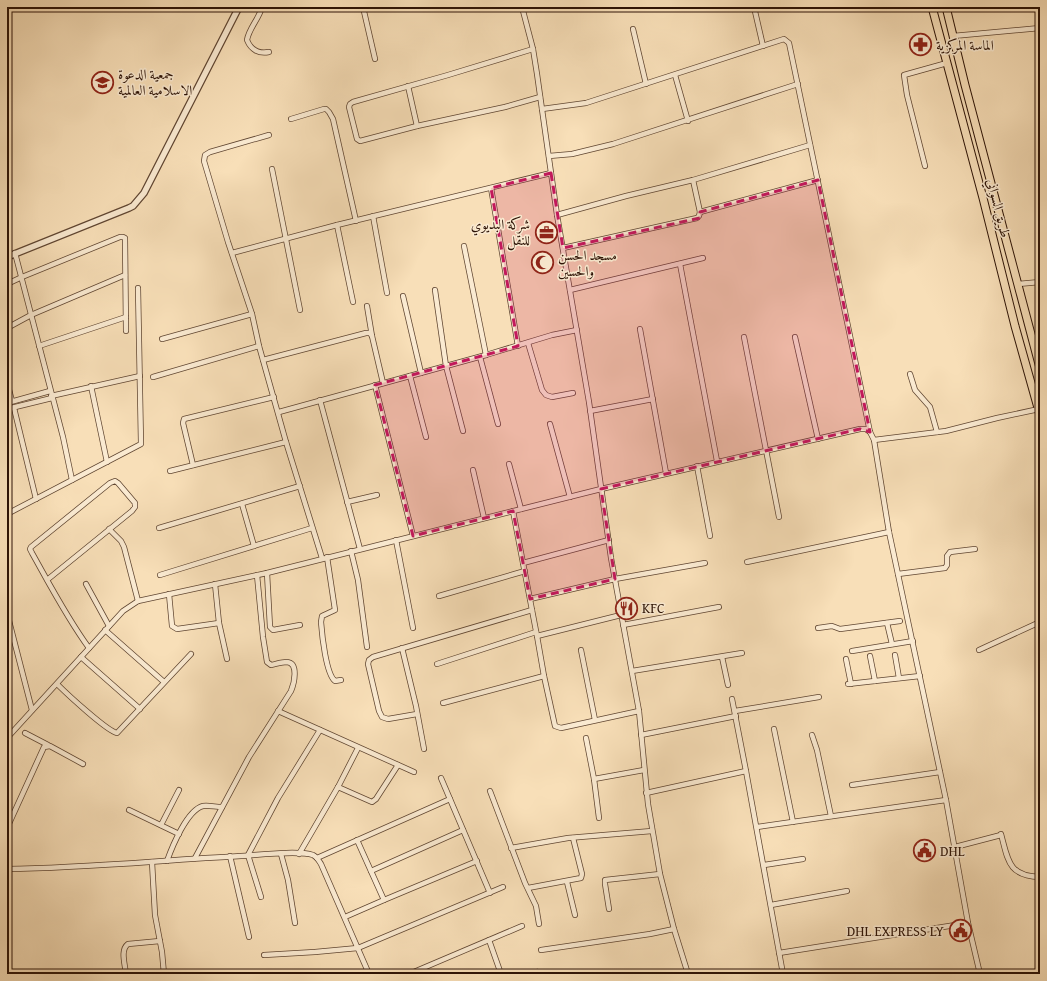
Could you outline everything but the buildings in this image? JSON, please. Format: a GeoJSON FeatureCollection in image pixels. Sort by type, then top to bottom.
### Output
{"type":"FeatureCollection","features":[{"type":"Feature","properties":{"kind":"highway","name":"طريق السواني"},"geometry":{"type":"LineString","coordinates":[[932,7],[1015,326],[1039,412]]}},
{"type":"Feature","properties":{"kind":"highway","name":"طريق السواني"},"geometry":{"type":"LineString","coordinates":[[946,7],[1040,368]]}},
{"type":"Feature","properties":{"kind":"street"},"geometry":{"type":"LineString","coordinates":[[7,257],[128,208],[138,201],[151,180],[239,7]]}},
{"type":"Feature","properties":{"kind":"street"},"geometry":{"type":"LineString","coordinates":[[262,7],[247,40],[250,47],[256,51],[264,53],[269,52]]}},
{"type":"Feature","properties":{"kind":"street"},"geometry":{"type":"LineString","coordinates":[[363,7],[375,58]]}},
{"type":"Feature","properties":{"kind":"street"},"geometry":{"type":"LineString","coordinates":[[530,7],[522,8],[533,49],[557,215],[597,451],[615,579],[639,711],[646,793],[652,831],[660,874],[674,929],[688,974]]}},
{"type":"Feature","properties":{"kind":"street"},"geometry":{"type":"LineString","coordinates":[[754,7],[763,46]]}},
{"type":"Feature","properties":{"kind":"street"},"geometry":{"type":"LineString","coordinates":[[954,36],[1040,28]]}},
{"type":"Feature","properties":{"kind":"street"},"geometry":{"type":"LineString","coordinates":[[633,29],[646,84]]}},
{"type":"Feature","properties":{"kind":"street"},"geometry":{"type":"LineString","coordinates":[[542,109],[586,103],[784,39],[787,41],[798,84],[870,432],[874,440],[889,532],[946,800],[968,923],[980,974]]}},
{"type":"Feature","properties":{"kind":"street"},"geometry":{"type":"LineString","coordinates":[[533,49],[353,102],[349,107],[357,139],[360,141],[417,126],[540,98]]}},
{"type":"Feature","properties":{"kind":"street"},"geometry":{"type":"LineString","coordinates":[[925,166],[907,95],[904,75],[947,62]]}},
{"type":"Feature","properties":{"kind":"street"},"geometry":{"type":"LineString","coordinates":[[675,75],[688,121]]}},
{"type":"Feature","properties":{"kind":"street"},"geometry":{"type":"LineString","coordinates":[[549,156],[572,154],[612,144],[688,121],[798,84]]}},
{"type":"Feature","properties":{"kind":"street"},"geometry":{"type":"LineString","coordinates":[[408,86],[417,126]]}},
{"type":"Feature","properties":{"kind":"street"},"geometry":{"type":"LineString","coordinates":[[291,119],[324,109],[330,112],[333,119],[356,220]]}},
{"type":"Feature","properties":{"kind":"street"},"geometry":{"type":"LineString","coordinates":[[269,135],[210,152],[205,156],[204,161],[252,314],[259,346],[279,412],[286,442],[322,558]]}},
{"type":"Feature","properties":{"kind":"street"},"geometry":{"type":"LineString","coordinates":[[557,215],[626,196],[693,180],[810,145]]}},
{"type":"Feature","properties":{"kind":"street"},"geometry":{"type":"LineString","coordinates":[[272,169],[300,310]]}},
{"type":"Feature","properties":{"kind":"street"},"geometry":{"type":"LineString","coordinates":[[232,253],[356,220],[551,173]]}},
{"type":"Feature","properties":{"kind":"street"},"geometry":{"type":"LineString","coordinates":[[563,248],[695,219],[699,216],[700,212],[693,180]]}},
{"type":"Feature","properties":{"kind":"street"},"geometry":{"type":"LineString","coordinates":[[700,212],[818,180]]}},
{"type":"Feature","properties":{"kind":"street"},"geometry":{"type":"LineString","coordinates":[[491,188],[518,346]]}},
{"type":"Feature","properties":{"kind":"street"},"geometry":{"type":"LineString","coordinates":[[373,216],[387,294]]}},
{"type":"Feature","properties":{"kind":"street"},"geometry":{"type":"LineString","coordinates":[[337,225],[353,302]]}},
{"type":"Feature","properties":{"kind":"street"},"geometry":{"type":"LineString","coordinates":[[7,284],[123,237],[125,238],[126,331]]}},
{"type":"Feature","properties":{"kind":"street"},"geometry":{"type":"LineString","coordinates":[[464,246],[486,355]]}},
{"type":"Feature","properties":{"kind":"street"},"geometry":{"type":"LineString","coordinates":[[15,253],[63,437],[72,480]]}},
{"type":"Feature","properties":{"kind":"street"},"geometry":{"type":"LineString","coordinates":[[570,290],[703,258]]}},
{"type":"Feature","properties":{"kind":"street"},"geometry":{"type":"LineString","coordinates":[[680,264],[717,461]]}},
{"type":"Feature","properties":{"kind":"street"},"geometry":{"type":"LineString","coordinates":[[7,328],[31,315],[125,275]]}},
{"type":"Feature","properties":{"kind":"street"},"geometry":{"type":"LineString","coordinates":[[1018,284],[1040,282]]}},
{"type":"Feature","properties":{"kind":"street"},"geometry":{"type":"LineString","coordinates":[[7,514],[141,444],[138,288]]}},
{"type":"Feature","properties":{"kind":"street"},"geometry":{"type":"LineString","coordinates":[[435,290],[446,366],[464,431]]}},
{"type":"Feature","properties":{"kind":"street"},"geometry":{"type":"LineString","coordinates":[[403,296],[421,373]]}},
{"type":"Feature","properties":{"kind":"street"},"geometry":{"type":"LineString","coordinates":[[367,306],[372,336],[383,383]]}},
{"type":"Feature","properties":{"kind":"street"},"geometry":{"type":"LineString","coordinates":[[162,339],[252,314]]}},
{"type":"Feature","properties":{"kind":"street"},"geometry":{"type":"LineString","coordinates":[[39,346],[126,317]]}},
{"type":"Feature","properties":{"kind":"street"},"geometry":{"type":"LineString","coordinates":[[640,329],[666,473]]}},
{"type":"Feature","properties":{"kind":"street"},"geometry":{"type":"LineString","coordinates":[[279,412],[577,330]]}},
{"type":"Feature","properties":{"kind":"street"},"geometry":{"type":"LineString","coordinates":[[263,360],[366,333],[370,333],[372,336]]}},
{"type":"Feature","properties":{"kind":"street"},"geometry":{"type":"LineString","coordinates":[[744,337],[779,517]]}},
{"type":"Feature","properties":{"kind":"street"},"geometry":{"type":"LineString","coordinates":[[795,337],[818,439]]}},
{"type":"Feature","properties":{"kind":"street"},"geometry":{"type":"LineString","coordinates":[[528,343],[542,390],[546,395],[552,397],[573,393]]}},
{"type":"Feature","properties":{"kind":"street"},"geometry":{"type":"LineString","coordinates":[[153,377],[259,346]]}},
{"type":"Feature","properties":{"kind":"street"},"geometry":{"type":"LineString","coordinates":[[480,357],[498,424]]}},
{"type":"Feature","properties":{"kind":"street"},"geometry":{"type":"LineString","coordinates":[[910,374],[915,390],[930,407],[938,432]]}},
{"type":"Feature","properties":{"kind":"street"},"geometry":{"type":"LineString","coordinates":[[7,382],[10,402],[140,376]]}},
{"type":"Feature","properties":{"kind":"street"},"geometry":{"type":"LineString","coordinates":[[410,376],[426,437]]}},
{"type":"Feature","properties":{"kind":"street"},"geometry":{"type":"LineString","coordinates":[[375,385],[413,536]]}},
{"type":"Feature","properties":{"kind":"street"},"geometry":{"type":"LineString","coordinates":[[91,386],[107,462]]}},
{"type":"Feature","properties":{"kind":"street"},"geometry":{"type":"LineString","coordinates":[[7,410],[51,395]]}},
{"type":"Feature","properties":{"kind":"street"},"geometry":{"type":"LineString","coordinates":[[193,465],[183,423],[184,419],[274,396]]}},
{"type":"Feature","properties":{"kind":"street"},"geometry":{"type":"LineString","coordinates":[[590,411],[653,398]]}},
{"type":"Feature","properties":{"kind":"street"},"geometry":{"type":"LineString","coordinates":[[320,400],[360,549]]}},
{"type":"Feature","properties":{"kind":"street"},"geometry":{"type":"LineString","coordinates":[[14,408],[36,499]]}},
{"type":"Feature","properties":{"kind":"street"},"geometry":{"type":"LineString","coordinates":[[874,440],[938,432],[1039,412]]}},
{"type":"Feature","properties":{"kind":"street"},"geometry":{"type":"LineString","coordinates":[[550,424],[570,497]]}},
{"type":"Feature","properties":{"kind":"street"},"geometry":{"type":"LineString","coordinates":[[7,738],[123,611],[138,601],[266,573],[601,488],[717,461],[766,452],[860,429],[866,429],[870,432]]}},
{"type":"Feature","properties":{"kind":"street"},"geometry":{"type":"LineString","coordinates":[[170,471],[286,442]]}},
{"type":"Feature","properties":{"kind":"street"},"geometry":{"type":"LineString","coordinates":[[509,464],[521,509]]}},
{"type":"Feature","properties":{"kind":"street"},"geometry":{"type":"LineString","coordinates":[[697,466],[710,536]]}},
{"type":"Feature","properties":{"kind":"street"},"geometry":{"type":"LineString","coordinates":[[473,470],[484,518]]}},
{"type":"Feature","properties":{"kind":"street"},"geometry":{"type":"LineString","coordinates":[[47,580],[135,507],[135,503],[118,483],[114,481],[110,483],[31,546],[30,549],[47,580],[89,648]]}},
{"type":"Feature","properties":{"kind":"street"},"geometry":{"type":"LineString","coordinates":[[159,528],[300,486]]}},
{"type":"Feature","properties":{"kind":"street"},"geometry":{"type":"LineString","coordinates":[[347,502],[377,495]]}},
{"type":"Feature","properties":{"kind":"street"},"geometry":{"type":"LineString","coordinates":[[242,504],[254,546]]}},
{"type":"Feature","properties":{"kind":"street"},"geometry":{"type":"LineString","coordinates":[[513,511],[544,676],[555,726],[561,728],[639,711]]}},
{"type":"Feature","properties":{"kind":"street"},"geometry":{"type":"LineString","coordinates":[[109,528],[121,541],[124,547],[138,601]]}},
{"type":"Feature","properties":{"kind":"street"},"geometry":{"type":"LineString","coordinates":[[160,575],[312,528]]}},
{"type":"Feature","properties":{"kind":"street"},"geometry":{"type":"LineString","coordinates":[[747,562],[889,532]]}},
{"type":"Feature","properties":{"kind":"street"},"geometry":{"type":"LineString","coordinates":[[396,540],[413,628]]}},
{"type":"Feature","properties":{"kind":"street"},"geometry":{"type":"LineString","coordinates":[[523,563],[609,540]]}},
{"type":"Feature","properties":{"kind":"street"},"geometry":{"type":"LineString","coordinates":[[898,574],[945,568],[947,565],[947,556],[950,552],[974,549]]}},
{"type":"Feature","properties":{"kind":"street"},"geometry":{"type":"LineString","coordinates":[[351,551],[358,580],[367,647]]}},
{"type":"Feature","properties":{"kind":"street"},"geometry":{"type":"LineString","coordinates":[[327,557],[334,610],[322,616],[320,622],[328,667],[332,678],[335,681],[341,680]]}},
{"type":"Feature","properties":{"kind":"street"},"geometry":{"type":"LineString","coordinates":[[530,599],[615,579],[704,563]]}},
{"type":"Feature","properties":{"kind":"street"},"geometry":{"type":"LineString","coordinates":[[439,596],[525,571]]}},
{"type":"Feature","properties":{"kind":"street"},"geometry":{"type":"LineString","coordinates":[[266,573],[270,627],[273,630],[277,630],[300,625]]}},
{"type":"Feature","properties":{"kind":"street"},"geometry":{"type":"LineString","coordinates":[[195,858],[249,757],[292,691],[295,680],[293,666],[287,662],[271,665],[267,662],[257,575]]}},
{"type":"Feature","properties":{"kind":"street"},"geometry":{"type":"LineString","coordinates":[[86,584],[107,628],[164,682]]}},
{"type":"Feature","properties":{"kind":"street"},"geometry":{"type":"LineString","coordinates":[[215,584],[219,623],[227,659]]}},
{"type":"Feature","properties":{"kind":"street"},"geometry":{"type":"LineString","coordinates":[[170,594],[172,626],[177,629],[219,623]]}},
{"type":"Feature","properties":{"kind":"street"},"geometry":{"type":"LineString","coordinates":[[623,625],[719,607]]}},
{"type":"Feature","properties":{"kind":"street"},"geometry":{"type":"LineString","coordinates":[[417,714],[388,719],[382,717],[379,711],[368,664],[369,660],[373,657],[402,648],[532,610]]}},
{"type":"Feature","properties":{"kind":"street"},"geometry":{"type":"LineString","coordinates":[[7,613],[32,710]]}},
{"type":"Feature","properties":{"kind":"street"},"geometry":{"type":"LineString","coordinates":[[437,664],[537,634],[621,614]]}},
{"type":"Feature","properties":{"kind":"street"},"geometry":{"type":"LineString","coordinates":[[818,628],[832,626],[840,629],[900,621]]}},
{"type":"Feature","properties":{"kind":"street"},"geometry":{"type":"LineString","coordinates":[[979,650],[1040,622]]}},
{"type":"Feature","properties":{"kind":"street"},"geometry":{"type":"LineString","coordinates":[[887,623],[892,644]]}},
{"type":"Feature","properties":{"kind":"street"},"geometry":{"type":"LineString","coordinates":[[852,651],[913,641]]}},
{"type":"Feature","properties":{"kind":"street"},"geometry":{"type":"LineString","coordinates":[[402,648],[424,749]]}},
{"type":"Feature","properties":{"kind":"street"},"geometry":{"type":"LineString","coordinates":[[582,650],[595,720]]}},
{"type":"Feature","properties":{"kind":"street"},"geometry":{"type":"LineString","coordinates":[[632,671],[742,653]]}},
{"type":"Feature","properties":{"kind":"street"},"geometry":{"type":"LineString","coordinates":[[57,684],[93,716],[115,732],[119,732],[191,654]]}},
{"type":"Feature","properties":{"kind":"street"},"geometry":{"type":"LineString","coordinates":[[895,655],[900,678]]}},
{"type":"Feature","properties":{"kind":"street"},"geometry":{"type":"LineString","coordinates":[[870,656],[875,681]]}},
{"type":"Feature","properties":{"kind":"street"},"geometry":{"type":"LineString","coordinates":[[81,657],[140,709]]}},
{"type":"Feature","properties":{"kind":"street"},"geometry":{"type":"LineString","coordinates":[[722,657],[728,685]]}},
{"type":"Feature","properties":{"kind":"street"},"geometry":{"type":"LineString","coordinates":[[846,659],[849,684],[920,676]]}},
{"type":"Feature","properties":{"kind":"street"},"geometry":{"type":"LineString","coordinates":[[443,703],[544,676]]}},
{"type":"Feature","properties":{"kind":"street"},"geometry":{"type":"LineString","coordinates":[[735,711],[819,697]]}},
{"type":"Feature","properties":{"kind":"street"},"geometry":{"type":"LineString","coordinates":[[732,699],[757,827],[783,974]]}},
{"type":"Feature","properties":{"kind":"street"},"geometry":{"type":"LineString","coordinates":[[278,711],[414,772]]}},
{"type":"Feature","properties":{"kind":"street"},"geometry":{"type":"LineString","coordinates":[[641,736],[736,716]]}},
{"type":"Feature","properties":{"kind":"street"},"geometry":{"type":"LineString","coordinates":[[774,729],[793,822]]}},
{"type":"Feature","properties":{"kind":"street"},"geometry":{"type":"LineString","coordinates":[[261,897],[248,855],[278,798],[320,730]]}},
{"type":"Feature","properties":{"kind":"street"},"geometry":{"type":"LineString","coordinates":[[24,733],[83,764]]}},
{"type":"Feature","properties":{"kind":"street"},"geometry":{"type":"LineString","coordinates":[[812,735],[818,750],[831,816]]}},
{"type":"Feature","properties":{"kind":"street"},"geometry":{"type":"LineString","coordinates":[[586,738],[594,779],[599,818]]}},
{"type":"Feature","properties":{"kind":"street"},"geometry":{"type":"LineString","coordinates":[[7,828],[42,749],[46,746],[50,746]]}},
{"type":"Feature","properties":{"kind":"street"},"geometry":{"type":"LineString","coordinates":[[298,854],[338,787],[358,748]]}},
{"type":"Feature","properties":{"kind":"street"},"geometry":{"type":"LineString","coordinates":[[338,787],[372,802],[376,800],[398,765]]}},
{"type":"Feature","properties":{"kind":"street"},"geometry":{"type":"LineString","coordinates":[[594,779],[644,770]]}},
{"type":"Feature","properties":{"kind":"street"},"geometry":{"type":"LineString","coordinates":[[646,793],[746,771]]}},
{"type":"Feature","properties":{"kind":"street"},"geometry":{"type":"LineString","coordinates":[[852,785],[940,772]]}},
{"type":"Feature","properties":{"kind":"street"},"geometry":{"type":"LineString","coordinates":[[441,778],[490,893]]}},
{"type":"Feature","properties":{"kind":"street"},"geometry":{"type":"LineString","coordinates":[[161,825],[179,790]]}},
{"type":"Feature","properties":{"kind":"street"},"geometry":{"type":"LineString","coordinates":[[490,791],[511,848],[536,906],[539,924]]}},
{"type":"Feature","properties":{"kind":"street"},"geometry":{"type":"LineString","coordinates":[[317,858],[450,799]]}},
{"type":"Feature","properties":{"kind":"street"},"geometry":{"type":"LineString","coordinates":[[757,827],[946,800]]}},
{"type":"Feature","properties":{"kind":"street"},"geometry":{"type":"LineString","coordinates":[[167,861],[172,846],[195,810],[203,806],[222,808]]}},
{"type":"Feature","properties":{"kind":"street"},"geometry":{"type":"LineString","coordinates":[[129,810],[179,834]]}},
{"type":"Feature","properties":{"kind":"street"},"geometry":{"type":"LineString","coordinates":[[371,871],[463,830]]}},
{"type":"Feature","properties":{"kind":"street"},"geometry":{"type":"LineString","coordinates":[[511,848],[545,841],[652,831]]}},
{"type":"Feature","properties":{"kind":"street"},"geometry":{"type":"LineString","coordinates":[[955,847],[1001,835],[1008,863],[1012,868],[1025,875],[1040,877]]}},
{"type":"Feature","properties":{"kind":"street"},"geometry":{"type":"LineString","coordinates":[[528,888],[567,882],[581,878],[582,874],[573,838]]}},
{"type":"Feature","properties":{"kind":"street"},"geometry":{"type":"LineString","coordinates":[[357,840],[384,900]]}},
{"type":"Feature","properties":{"kind":"street"},"geometry":{"type":"LineString","coordinates":[[281,854],[288,880],[295,923]]}},
{"type":"Feature","properties":{"kind":"street"},"geometry":{"type":"LineString","coordinates":[[7,869],[152,862],[248,855],[298,854],[314,856],[321,864],[369,974]]}},
{"type":"Feature","properties":{"kind":"street"},"geometry":{"type":"LineString","coordinates":[[230,856],[249,937]]}},
{"type":"Feature","properties":{"kind":"street"},"geometry":{"type":"LineString","coordinates":[[764,866],[803,859]]}},
{"type":"Feature","properties":{"kind":"street"},"geometry":{"type":"LineString","coordinates":[[345,917],[477,861]]}},
{"type":"Feature","properties":{"kind":"street"},"geometry":{"type":"LineString","coordinates":[[152,862],[155,915],[164,974]]}},
{"type":"Feature","properties":{"kind":"street"},"geometry":{"type":"LineString","coordinates":[[608,909],[605,880],[660,874]]}},
{"type":"Feature","properties":{"kind":"street"},"geometry":{"type":"LineString","coordinates":[[567,882],[575,915]]}},
{"type":"Feature","properties":{"kind":"street"},"geometry":{"type":"LineString","coordinates":[[264,954],[315,952],[358,948],[503,887]]}},
{"type":"Feature","properties":{"kind":"street"},"geometry":{"type":"LineString","coordinates":[[771,905],[847,891]]}},
{"type":"Feature","properties":{"kind":"street"},"geometry":{"type":"LineString","coordinates":[[779,953],[968,923]]}},
{"type":"Feature","properties":{"kind":"street"},"geometry":{"type":"LineString","coordinates":[[410,974],[522,926]]}},
{"type":"Feature","properties":{"kind":"street"},"geometry":{"type":"LineString","coordinates":[[541,950],[674,929]]}},
{"type":"Feature","properties":{"kind":"street"},"geometry":{"type":"LineString","coordinates":[[489,940],[501,974]]}},
{"type":"Feature","properties":{"kind":"street"},"geometry":{"type":"LineString","coordinates":[[126,974],[123,950],[125,946],[128,944],[160,941]]}},
{"type":"Feature","properties":{"kind":"highlighted area"},"geometry":{"type":"Polygon","coordinates":[[[551,173],[563,248],[700,218],[700,212],[818,180],[870,432],[860,429],[601,489],[615,579],[530,599],[513,511],[413,536],[375,385],[518,346],[491,188],[551,173]]]}},
{"type":"Feature","properties":{"kind":"place","name":"الماسة المركزية"},"geometry":{"type":"Point","coordinates":[920,45]}},
{"type":"Feature","properties":{"kind":"place","name":"جمعية الدعوة الاسلامية العالمية"},"geometry":{"type":"Point","coordinates":[102,82]}},
{"type":"Feature","properties":{"kind":"place","name":"شركة البديوي للنقل"},"geometry":{"type":"Point","coordinates":[546,232]}},
{"type":"Feature","properties":{"kind":"place","name":"مسجد الحسن والحسين"},"geometry":{"type":"Point","coordinates":[543,263]}},
{"type":"Feature","properties":{"kind":"place","name":"KFC"},"geometry":{"type":"Point","coordinates":[626,608]}},
{"type":"Feature","properties":{"kind":"place","name":"DHL"},"geometry":{"type":"Point","coordinates":[925,851]}},
{"type":"Feature","properties":{"kind":"place","name":"DHL EXPRESS LY"},"geometry":{"type":"Point","coordinates":[960,931]}}]}
